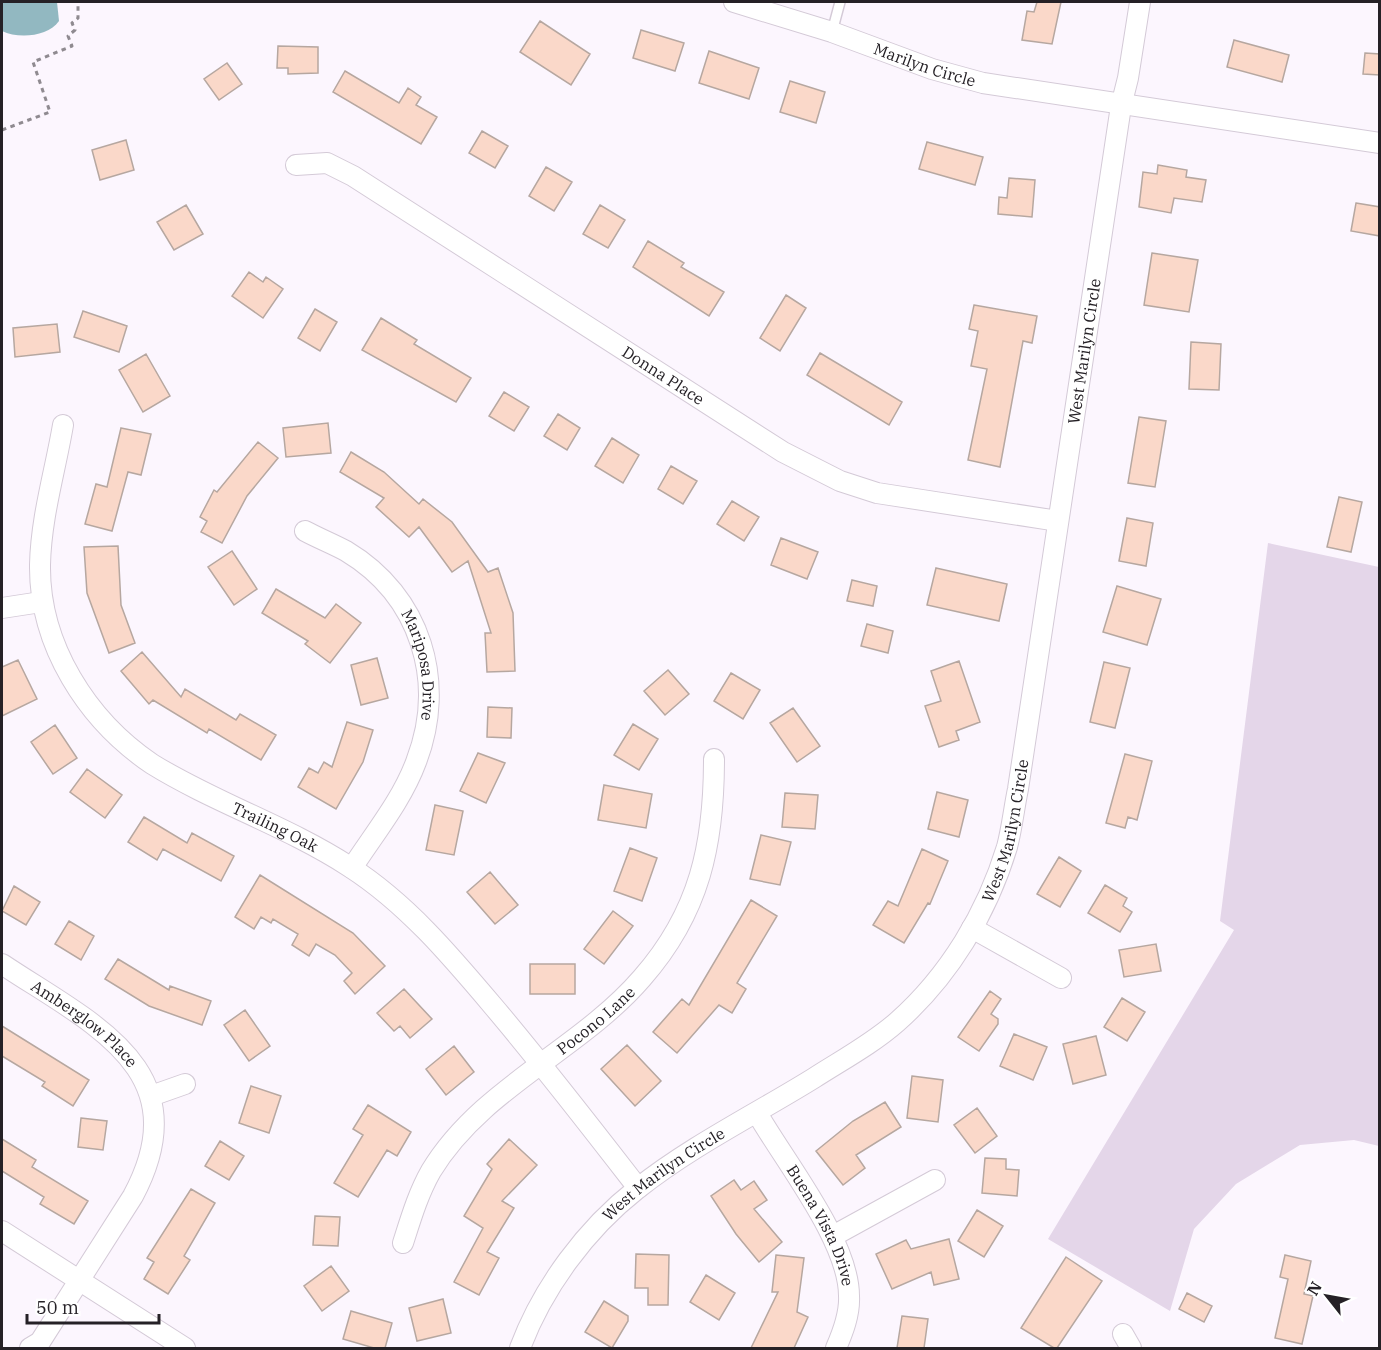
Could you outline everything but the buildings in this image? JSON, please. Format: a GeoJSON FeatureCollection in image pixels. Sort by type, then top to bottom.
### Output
{"type":"FeatureCollection","features":[{"type":"Feature","properties":{"kind":"street","name":"Marilyn Circle"},"geometry":{"type":"LineString","coordinates":[[734,2],[832,32],[960,78],[1121,106],[1380,143]]}},
{"type":"Feature","properties":{"kind":"street"},"geometry":{"type":"LineString","coordinates":[[1121,106],[1128,78],[1140,2]]}},
{"type":"Feature","properties":{"kind":"street","name":"West Marilyn Circle"},"geometry":{"type":"LineString","coordinates":[[520,1348],[537,1311],[557,1277],[586,1238],[638,1188],[705,1143],[866,1046],[896,1023],[932,985],[972,928],[989,896],[1007,845],[1121,106]]}},
{"type":"Feature","properties":{"kind":"street","name":"Donna Place"},"geometry":{"type":"LineString","coordinates":[[296,165],[327,163],[353,176],[783,452],[817,471],[878,493],[1058,521]]}},
{"type":"Feature","properties":{"kind":"street","name":"Trailing Oak"},"geometry":{"type":"LineString","coordinates":[[63,425],[43,531],[41,602],[58,652],[79,691],[100,718],[133,752],[168,774],[275,825],[352,868],[392,899],[447,951],[541,1064],[638,1188]]}},
{"type":"Feature","properties":{"kind":"street","name":"Mariposa Drive"},"geometry":{"type":"LineString","coordinates":[[305,531],[346,552],[389,586],[415,625],[430,679],[429,708],[416,763],[402,791],[352,868]]}},
{"type":"Feature","properties":{"kind":"street"},"geometry":{"type":"LineString","coordinates":[[2,608],[41,602]]}},
{"type":"Feature","properties":{"kind":"street","name":"Pocono Lane"},"geometry":{"type":"LineString","coordinates":[[403,1243],[420,1192],[450,1145],[470,1123],[613,1008],[642,979],[665,948],[683,919],[706,856],[712,823],[714,759]]}},
{"type":"Feature","properties":{"kind":"street"},"geometry":{"type":"LineString","coordinates":[[972,928],[1061,978]]}},
{"type":"Feature","properties":{"kind":"street","name":"Amberglow Place"},"geometry":{"type":"LineString","coordinates":[[2,964],[110,1038],[126,1052],[142,1075],[151,1096],[154,1121],[153,1138],[144,1175],[40,1342],[30,1348]]}},
{"type":"Feature","properties":{"kind":"street"},"geometry":{"type":"LineString","coordinates":[[151,1096],[185,1084]]}},
{"type":"Feature","properties":{"kind":"street","name":"Buena Vista Drive"},"geometry":{"type":"LineString","coordinates":[[757,1113],[833,1236],[844,1264],[849,1295],[843,1331],[836,1348]]}},
{"type":"Feature","properties":{"kind":"street"},"geometry":{"type":"LineString","coordinates":[[833,1236],[935,1180]]}},
{"type":"Feature","properties":{"kind":"street"},"geometry":{"type":"LineString","coordinates":[[2,1231],[185,1348]]}},
{"type":"Feature","properties":{"kind":"lane"},"geometry":{"type":"LineString","coordinates":[[832,32],[840,2]]}},
{"type":"Feature","properties":{"kind":"path"},"geometry":{"type":"LineString","coordinates":[[2,130],[50,112],[33,62],[72,46],[68,36],[75,30],[72,23],[78,18],[78,2]]}},
{"type":"Feature","properties":{"kind":"shaded area"},"geometry":{"type":"Polygon","coordinates":[[[1268,543],[1379,567],[1379,1146],[1354,1140],[1300,1145],[1236,1184],[1194,1229],[1170,1311],[1048,1239],[1234,930],[1220,921],[1268,543]]]}},
{"type":"Feature","properties":{"kind":"water"},"geometry":{"type":"Polygon","coordinates":[[[2,2],[57,2],[59,21],[40,33],[24,36],[9,34],[2,31],[2,2]]]}}]}
